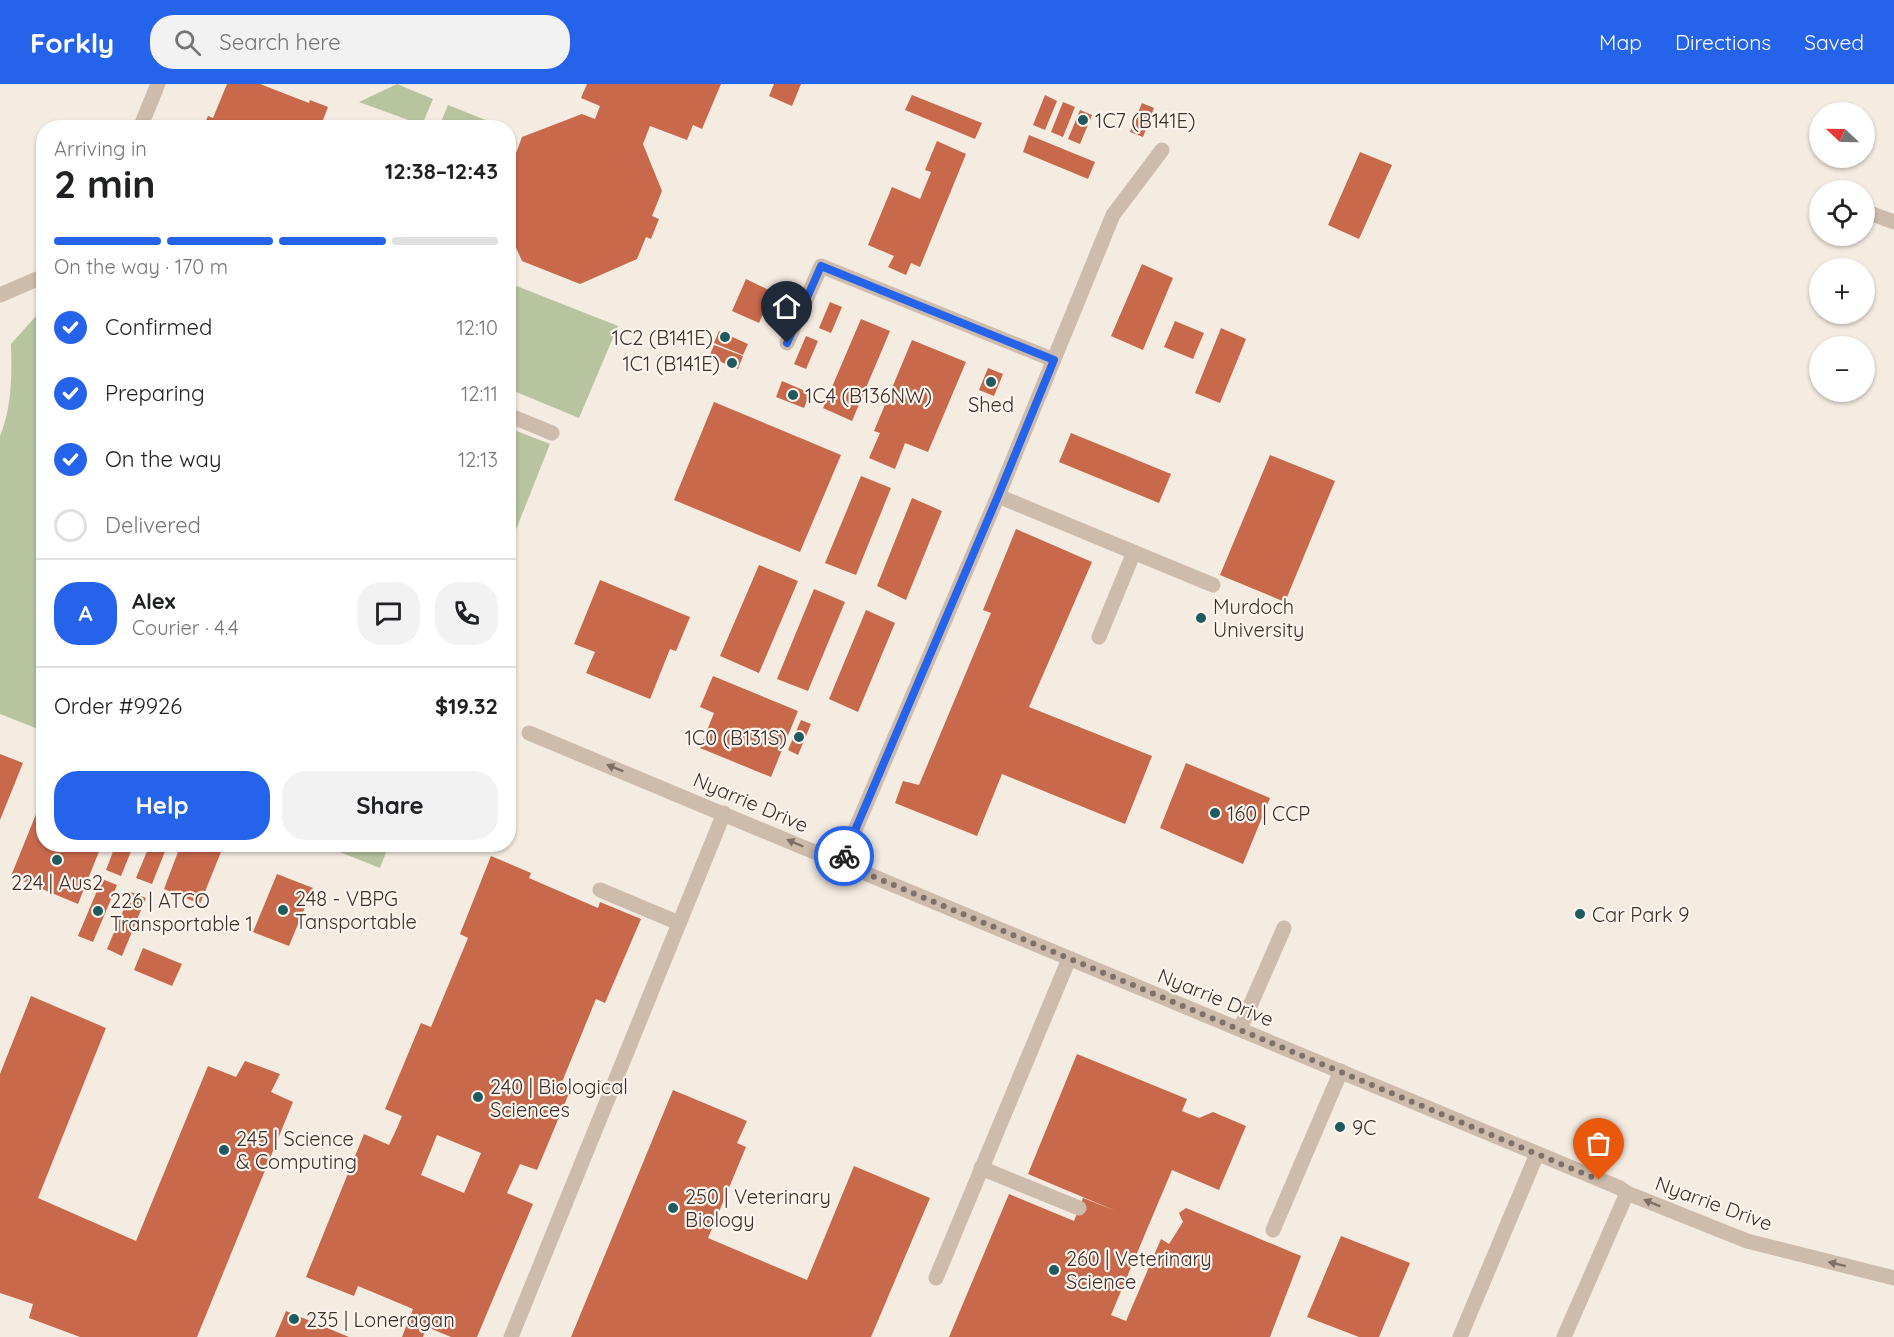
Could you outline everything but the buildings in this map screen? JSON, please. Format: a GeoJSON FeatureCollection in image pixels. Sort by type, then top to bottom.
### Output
{"type":"FeatureCollection","features":[{"type":"Feature","properties":{"kind":"street"},"geometry":{"type":"LineString","coordinates":[[144,120],[158,84]]}},
{"type":"Feature","properties":{"kind":"street"},"geometry":{"type":"LineString","coordinates":[[841,863],[998,496],[1113,215],[1162,150]]}},
{"type":"Feature","properties":{"kind":"street"},"geometry":{"type":"LineString","coordinates":[[1875,215],[1894,222]]}},
{"type":"Feature","properties":{"kind":"street"},"geometry":{"type":"LineString","coordinates":[[787,343],[821,266],[1054,360]]}},
{"type":"Feature","properties":{"kind":"street"},"geometry":{"type":"LineString","coordinates":[[0,295],[36,279]]}},
{"type":"Feature","properties":{"kind":"street"},"geometry":{"type":"LineString","coordinates":[[516,418],[552,433]]}},
{"type":"Feature","properties":{"kind":"street"},"geometry":{"type":"LineString","coordinates":[[998,496],[1213,585]]}},
{"type":"Feature","properties":{"kind":"street"},"geometry":{"type":"LineString","coordinates":[[1099,637],[1134,552]]}},
{"type":"Feature","properties":{"kind":"street","name":"Nyarrie Drive"},"geometry":{"type":"LineString","coordinates":[[529,733],[1620,1188],[1627,1194],[1747,1241],[1894,1278]]}},
{"type":"Feature","properties":{"kind":"street"},"geometry":{"type":"LineString","coordinates":[[511,1337],[724,813]]}},
{"type":"Feature","properties":{"kind":"street"},"geometry":{"type":"LineString","coordinates":[[600,890],[679,923]]}},
{"type":"Feature","properties":{"kind":"street"},"geometry":{"type":"LineString","coordinates":[[1240,1029],[1284,928]]}},
{"type":"Feature","properties":{"kind":"street"},"geometry":{"type":"LineString","coordinates":[[936,1278],[1069,959]]}},
{"type":"Feature","properties":{"kind":"street"},"geometry":{"type":"LineString","coordinates":[[1273,1230],[1341,1071]]}},
{"type":"Feature","properties":{"kind":"street"},"geometry":{"type":"LineString","coordinates":[[1460,1337],[1537,1154]]}},
{"type":"Feature","properties":{"kind":"street"},"geometry":{"type":"LineString","coordinates":[[981,1168],[1079,1208]]}},
{"type":"Feature","properties":{"kind":"street"},"geometry":{"type":"LineString","coordinates":[[1564,1337],[1627,1194]]}},
{"type":"Feature","properties":{"kind":"green space"},"geometry":{"type":"Polygon","coordinates":[[[397,84],[433,99],[424,120],[408,120],[359,102],[397,84]]]}},
{"type":"Feature","properties":{"kind":"green space"},"geometry":{"type":"Polygon","coordinates":[[[448,105],[486,120],[442,120],[448,105]]]}},
{"type":"Feature","properties":{"kind":"green space"},"geometry":{"type":"Polygon","coordinates":[[[516,286],[618,326],[579,418],[516,392],[516,286]]]}},
{"type":"Feature","properties":{"kind":"green space"},"geometry":{"type":"Polygon","coordinates":[[[36,316],[36,728],[0,714],[0,436],[9,402],[11,344],[36,316]]]}},
{"type":"Feature","properties":{"kind":"green space"},"geometry":{"type":"Polygon","coordinates":[[[516,431],[550,444],[516,529],[516,431]]]}},
{"type":"Feature","properties":{"kind":"green space"},"geometry":{"type":"Polygon","coordinates":[[[340,852],[386,852],[380,868],[340,852]]]}},
{"type":"Feature","properties":{"kind":"way so far"},"geometry":{"type":"LineString","coordinates":[[844,856],[841,863],[1599,1180]]}},
{"type":"Feature","properties":{"kind":"place","name":"1C7 (B141E)"},"geometry":{"type":"Point","coordinates":[1083,120]}},
{"type":"Feature","properties":{"kind":"place","name":"1C2 (B141E)"},"geometry":{"type":"Point","coordinates":[725,337]}},
{"type":"Feature","properties":{"kind":"place","name":"1C1 (B141E)"},"geometry":{"type":"Point","coordinates":[732,363]}},
{"type":"Feature","properties":{"kind":"place","name":"Shed"},"geometry":{"type":"Point","coordinates":[991,382]}},
{"type":"Feature","properties":{"kind":"place","name":"1C4 (B136NW)"},"geometry":{"type":"Point","coordinates":[793,395]}},
{"type":"Feature","properties":{"kind":"place","name":"Murdoch University"},"geometry":{"type":"Point","coordinates":[1201,618]}},
{"type":"Feature","properties":{"kind":"place","name":"1C0 (B131S)"},"geometry":{"type":"Point","coordinates":[799,737]}},
{"type":"Feature","properties":{"kind":"place","name":"160 | CCP"},"geometry":{"type":"Point","coordinates":[1215,813]}},
{"type":"Feature","properties":{"kind":"place","name":"224 | Aus2"},"geometry":{"type":"Point","coordinates":[57,860]}},
{"type":"Feature","properties":{"kind":"place","name":"248 - VBPG Tansportable"},"geometry":{"type":"Point","coordinates":[283,910]}},
{"type":"Feature","properties":{"kind":"place","name":"226 | ATCO Transportable 1"},"geometry":{"type":"Point","coordinates":[98,911]}},
{"type":"Feature","properties":{"kind":"place","name":"Car Park 9"},"geometry":{"type":"Point","coordinates":[1580,914]}},
{"type":"Feature","properties":{"kind":"place","name":"240 | Biological Sciences"},"geometry":{"type":"Point","coordinates":[478,1097]}},
{"type":"Feature","properties":{"kind":"place","name":"9C"},"geometry":{"type":"Point","coordinates":[1340,1127]}},
{"type":"Feature","properties":{"kind":"place","name":"245 | Science & Computing"},"geometry":{"type":"Point","coordinates":[224,1150]}},
{"type":"Feature","properties":{"kind":"place","name":"250 | Veterinary Biology"},"geometry":{"type":"Point","coordinates":[673,1208]}},
{"type":"Feature","properties":{"kind":"place","name":"260 | Veterinary Science"},"geometry":{"type":"Point","coordinates":[1054,1270]}},
{"type":"Feature","properties":{"kind":"place","name":"235 | Loneragan"},"geometry":{"type":"Point","coordinates":[294,1319]}},
{"type":"Feature","properties":{"kind":"route"},"geometry":{"type":"LineString","coordinates":[[787,343],[821,266],[1054,360],[844,856]]}}]}
